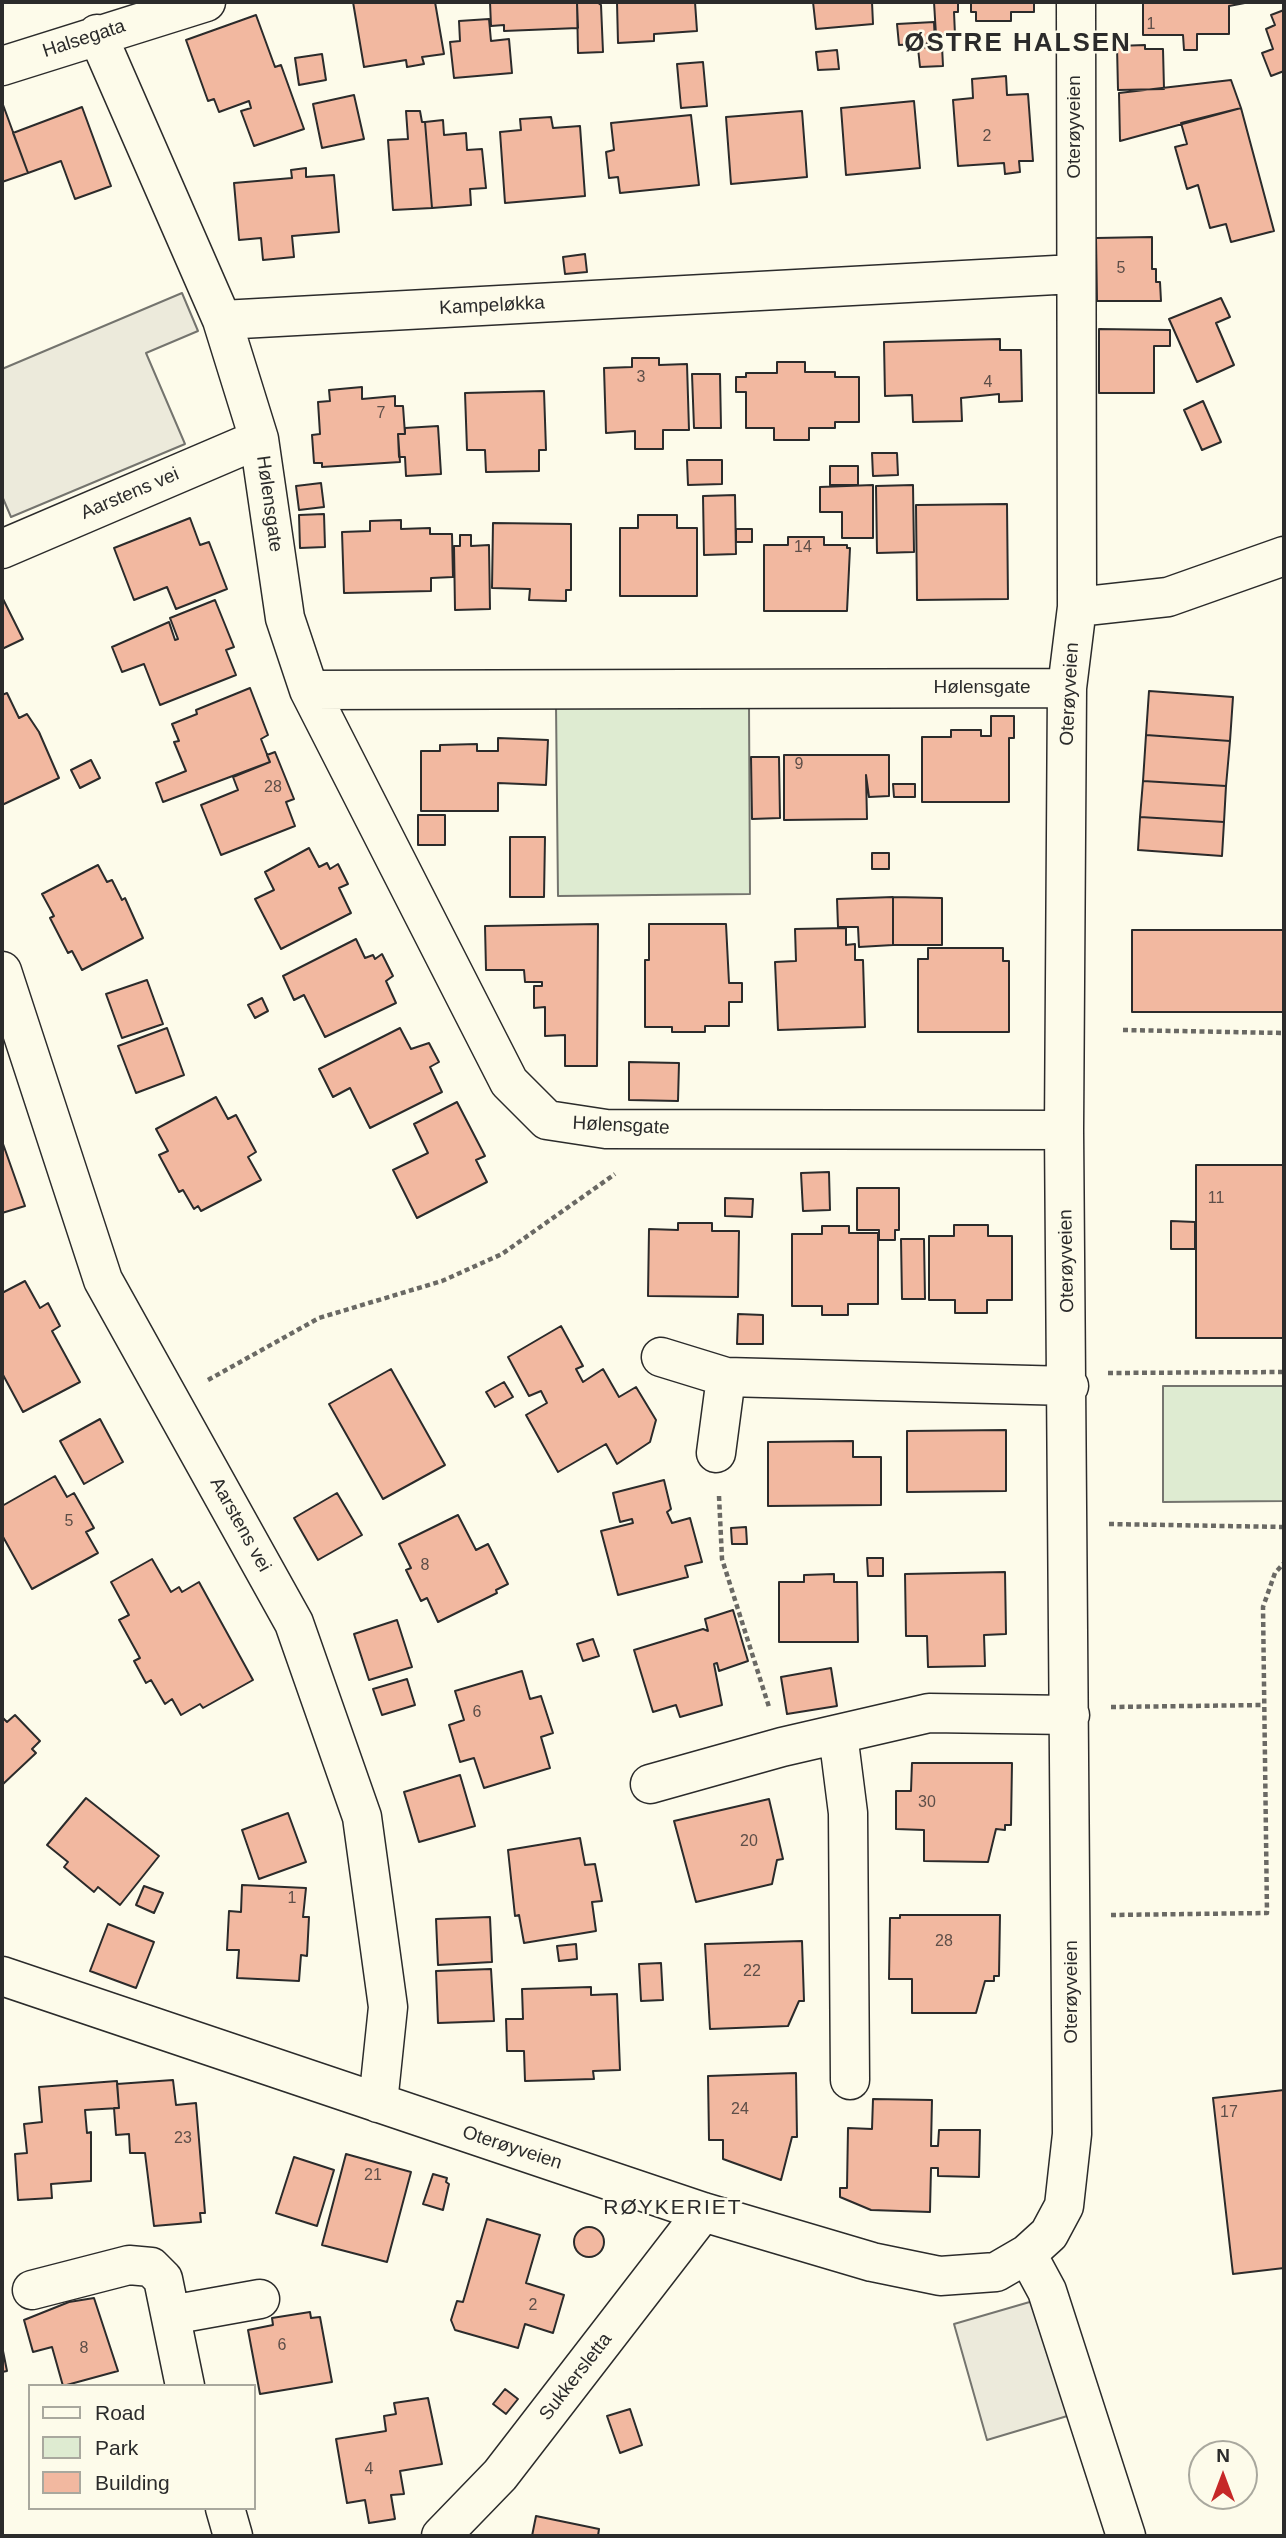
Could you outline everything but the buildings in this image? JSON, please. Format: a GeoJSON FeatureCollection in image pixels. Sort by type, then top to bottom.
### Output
{"type":"FeatureCollection","features":[{"type":"Feature","properties":{"kind":"street","name":"Halsegata"},"geometry":{"type":"LineString","coordinates":[[2,66],[206,2]]}},
{"type":"Feature","properties":{"kind":"street","name":"Oterøyveien"},"geometry":{"type":"LineString","coordinates":[[2,1976],[703,2212],[872,2262],[940,2276],[996,2272],[1027,2254],[1049,2234],[1064,2206],[1073,2134],[1069,1380],[1064,1130],[1067,688],[1077,607],[1074,274],[1076,2]]}},
{"type":"Feature","properties":{"kind":"street"},"geometry":{"type":"LineString","coordinates":[[97,34],[222,320]]}},
{"type":"Feature","properties":{"kind":"street","name":"Kampeløkka"},"geometry":{"type":"LineString","coordinates":[[222,320],[1074,274]]}},
{"type":"Feature","properties":{"kind":"street","name":"Hølensgate"},"geometry":{"type":"LineString","coordinates":[[222,320],[259,439],[285,618],[309,690],[509,1082],[547,1120],[606,1129],[1064,1130]]}},
{"type":"Feature","properties":{"kind":"street","name":"Aarstens vei"},"geometry":{"type":"LineString","coordinates":[[2,549],[259,439]]}},
{"type":"Feature","properties":{"kind":"street"},"geometry":{"type":"LineString","coordinates":[[1077,607],[1168,597],[1284,556]]}},
{"type":"Feature","properties":{"kind":"street","name":"Hølensgate"},"geometry":{"type":"LineString","coordinates":[[309,690],[1067,688]]}},
{"type":"Feature","properties":{"kind":"street","name":"Aarstens vei"},"geometry":{"type":"LineString","coordinates":[[2,971],[103,1280],[294,1623],[362,1816],[388,2007],[378,2103]]}},
{"type":"Feature","properties":{"kind":"street"},"geometry":{"type":"LineString","coordinates":[[661,1357],[726,1377],[1069,1380]]}},
{"type":"Feature","properties":{"kind":"street"},"geometry":{"type":"LineString","coordinates":[[716,1453],[726,1377]]}},
{"type":"Feature","properties":{"kind":"street"},"geometry":{"type":"LineString","coordinates":[[650,1784],[782,1746],[929,1713],[1070,1712]]}},
{"type":"Feature","properties":{"kind":"street"},"geometry":{"type":"LineString","coordinates":[[838,1734],[848,1814],[850,2080]]}},
{"type":"Feature","properties":{"kind":"street","name":"Sukkersletta"},"geometry":{"type":"LineString","coordinates":[[441,2536],[500,2475],[703,2212]]}},
{"type":"Feature","properties":{"kind":"street"},"geometry":{"type":"LineString","coordinates":[[1027,2254],[1047,2291],[1126,2536]]}},
{"type":"Feature","properties":{"kind":"street"},"geometry":{"type":"LineString","coordinates":[[32,2290],[129,2265],[151,2267],[163,2280],[186,2384]]}},
{"type":"Feature","properties":{"kind":"street"},"geometry":{"type":"LineString","coordinates":[[171,2315],[260,2299]]}},
{"type":"Feature","properties":{"kind":"street"},"geometry":{"type":"LineString","coordinates":[[226,2510],[233,2536]]}},
{"type":"Feature","properties":{"kind":"path"},"geometry":{"type":"LineString","coordinates":[[1124,1030],[1284,1032]]}},
{"type":"Feature","properties":{"kind":"path"},"geometry":{"type":"LineString","coordinates":[[170,1401],[318,1318],[442,1281],[502,1254],[651,1148],[650,1129]]}},
{"type":"Feature","properties":{"kind":"path"},"geometry":{"type":"LineString","coordinates":[[1069,1380],[1284,1372]]}},
{"type":"Feature","properties":{"kind":"path"},"geometry":{"type":"LineString","coordinates":[[716,1453],[722,1559],[782,1746]]}},
{"type":"Feature","properties":{"kind":"path"},"geometry":{"type":"LineString","coordinates":[[1069,1524],[1284,1527]]}},
{"type":"Feature","properties":{"kind":"path"},"geometry":{"type":"LineString","coordinates":[[1071,1915],[1267,1913],[1262,1607],[1275,1573],[1284,1563]]}},
{"type":"Feature","properties":{"kind":"path"},"geometry":{"type":"LineString","coordinates":[[1070,1712],[1264,1705]]}},
{"type":"Feature","properties":{"kind":"green space"},"geometry":{"type":"Polygon","coordinates":[[[749,704],[750,894],[558,896],[556,705],[749,704]]]}},
{"type":"Feature","properties":{"kind":"green space"},"geometry":{"type":"Polygon","coordinates":[[[1163,1386],[1284,1386],[1284,1501],[1163,1502],[1163,1386]]]}},
{"type":"Feature","properties":{"kind":"shaded area"},"geometry":{"type":"Polygon","coordinates":[[[182,293],[198,331],[146,353],[185,444],[11,517],[2,496],[2,369],[182,293]]]}},
{"type":"Feature","properties":{"kind":"shaded area"},"geometry":{"type":"Polygon","coordinates":[[[1040,2299],[1074,2414],[987,2440],[954,2324],[1040,2299]]]}},
{"type":"Feature","properties":{"kind":"district","name":"ØSTRE HALSEN"},"geometry":{"type":"Point","coordinates":[1018,44]}},
{"type":"Feature","properties":{"kind":"district","name":"RØYKERIET"},"geometry":{"type":"Point","coordinates":[673,2208]}}]}
